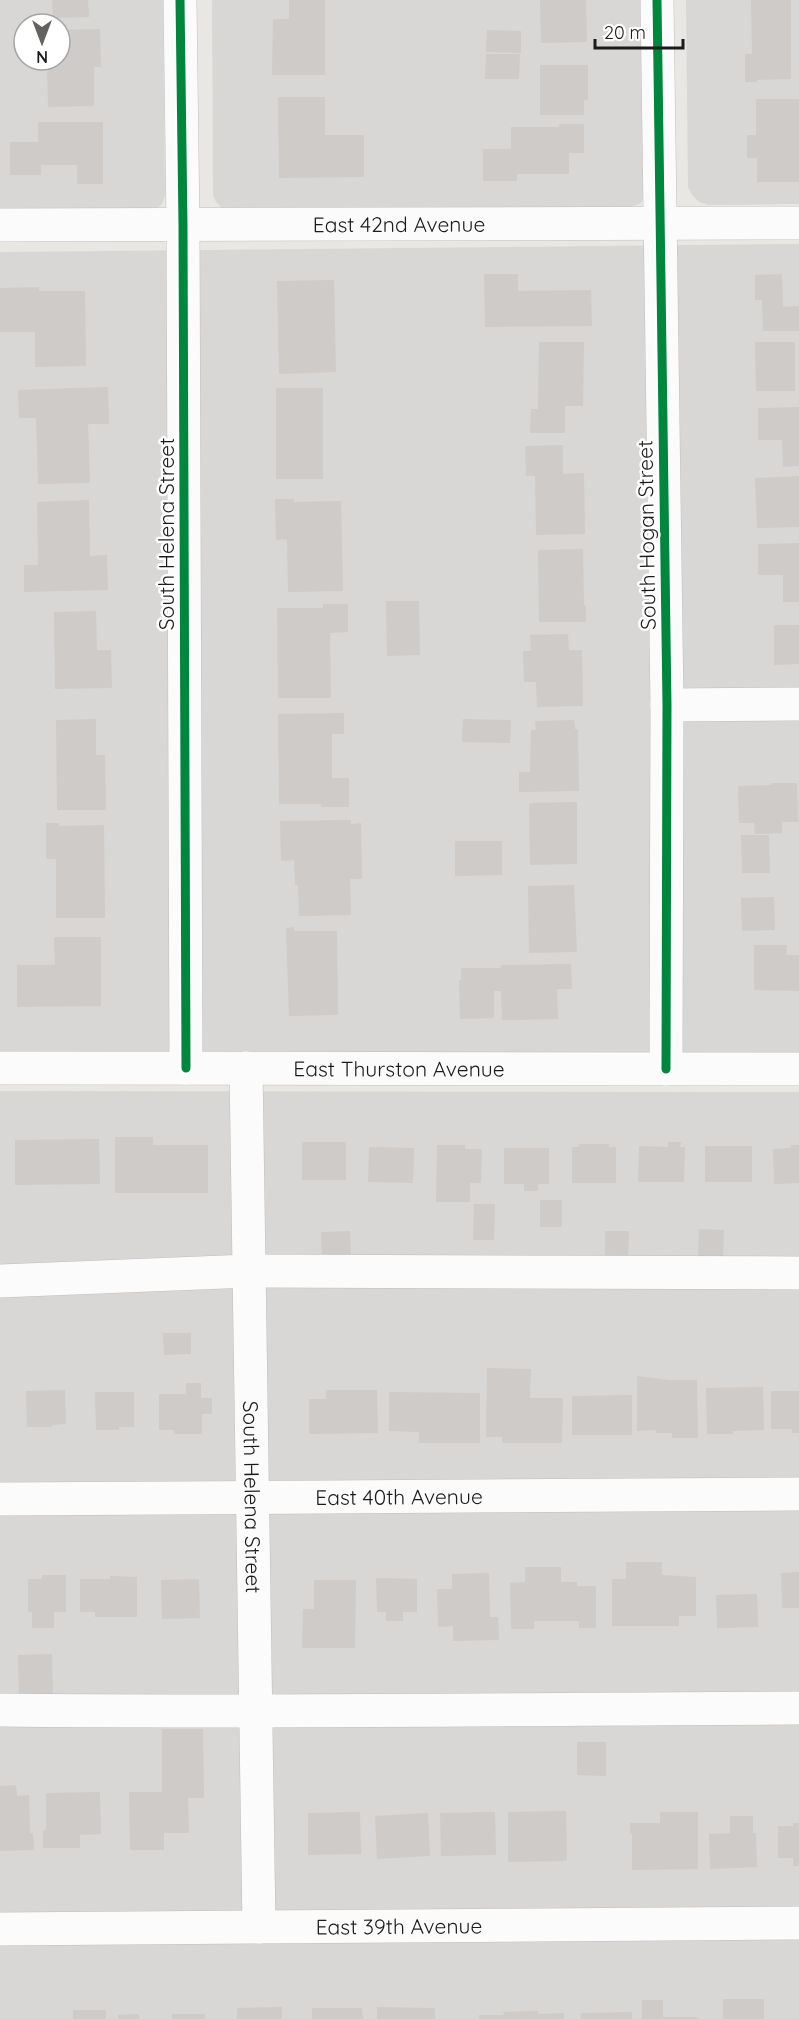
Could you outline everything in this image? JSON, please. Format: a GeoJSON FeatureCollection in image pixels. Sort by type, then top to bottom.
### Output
{"type":"FeatureCollection","features":[{"type":"Feature","properties":{"kind":"street","name":"South Helena Street"},"geometry":{"type":"LineString","coordinates":[[180,0],[186,1068]]}},
{"type":"Feature","properties":{"kind":"street","name":"South Hogan Street"},"geometry":{"type":"LineString","coordinates":[[657,0],[667,705],[666,1069]]}},
{"type":"Feature","properties":{"kind":"street","name":"East 42nd Avenue"},"geometry":{"type":"LineString","coordinates":[[0,225],[799,224]]}},
{"type":"Feature","properties":{"kind":"street"},"geometry":{"type":"LineString","coordinates":[[667,705],[799,704]]}},
{"type":"Feature","properties":{"kind":"street","name":"East Thurston Avenue"},"geometry":{"type":"LineString","coordinates":[[0,1068],[799,1069]]}},
{"type":"Feature","properties":{"kind":"street","name":"South Helena Street"},"geometry":{"type":"LineString","coordinates":[[246,1068],[259,1927]]}},
{"type":"Feature","properties":{"kind":"street"},"geometry":{"type":"LineString","coordinates":[[0,1281],[249,1271],[799,1272]]}},
{"type":"Feature","properties":{"kind":"street","name":"East 40th Avenue"},"geometry":{"type":"LineString","coordinates":[[0,1499],[799,1494]]}},
{"type":"Feature","properties":{"kind":"street"},"geometry":{"type":"LineString","coordinates":[[0,1710],[162,1712],[799,1708]]}},
{"type":"Feature","properties":{"kind":"street","name":"East 39th Avenue"},"geometry":{"type":"LineString","coordinates":[[0,1929],[799,1923]]}},
{"type":"Feature","properties":{"kind":"shaded area"},"geometry":{"type":"Polygon","coordinates":[[[0,0],[163,0],[165,195],[162,204],[156,209],[0,213],[0,0]]]}},
{"type":"Feature","properties":{"kind":"shaded area"},"geometry":{"type":"Polygon","coordinates":[[[212,0],[647,0],[648,191],[641,203],[629,208],[234,213],[222,208],[213,195],[212,0]]]}},
{"type":"Feature","properties":{"kind":"shaded area"},"geometry":{"type":"Polygon","coordinates":[[[686,0],[799,0],[799,204],[708,205],[699,202],[692,195],[688,187],[686,0]]]}},
{"type":"Feature","properties":{"kind":"shaded area"},"geometry":{"type":"Polygon","coordinates":[[[799,244],[799,1053],[0,1051],[0,252],[799,244]]]}},
{"type":"Feature","properties":{"kind":"shaded area"},"geometry":{"type":"Polygon","coordinates":[[[0,1091],[799,1092],[799,2019],[0,2019],[0,1091]]]}},
{"type":"Feature","properties":{"kind":"building"},"geometry":{"type":"Polygon","coordinates":[[[52,0],[88,0],[89,17],[72,17],[72,12],[53,12],[52,0]]]}},
{"type":"Feature","properties":{"kind":"building"},"geometry":{"type":"Polygon","coordinates":[[[289,0],[325,0],[325,75],[272,75],[273,19],[289,19],[289,0]]]}},
{"type":"Feature","properties":{"kind":"building"},"geometry":{"type":"Polygon","coordinates":[[[540,0],[586,0],[587,42],[541,43],[540,0]]]}},
{"type":"Feature","properties":{"kind":"building"},"geometry":{"type":"Polygon","coordinates":[[[751,0],[791,0],[791,79],[745,82],[745,54],[752,54],[751,0]]]}},
{"type":"Feature","properties":{"kind":"building"},"geometry":{"type":"Polygon","coordinates":[[[100,29],[101,67],[94,67],[94,106],[48,107],[47,72],[72,72],[72,30],[100,29]]]}},
{"type":"Feature","properties":{"kind":"building"},"geometry":{"type":"Polygon","coordinates":[[[487,30],[521,31],[521,53],[486,52],[487,30]]]}},
{"type":"Feature","properties":{"kind":"building"},"geometry":{"type":"Polygon","coordinates":[[[486,54],[520,54],[519,79],[485,79],[486,54]]]}},
{"type":"Feature","properties":{"kind":"building"},"geometry":{"type":"Polygon","coordinates":[[[540,65],[588,65],[588,100],[584,100],[584,115],[540,115],[540,65]]]}},
{"type":"Feature","properties":{"kind":"building"},"geometry":{"type":"Polygon","coordinates":[[[278,97],[325,97],[325,135],[364,135],[364,177],[279,178],[278,97]]]}},
{"type":"Feature","properties":{"kind":"building"},"geometry":{"type":"Polygon","coordinates":[[[756,99],[799,99],[799,182],[757,182],[757,158],[747,158],[747,135],[756,135],[756,99]]]}},
{"type":"Feature","properties":{"kind":"building"},"geometry":{"type":"Polygon","coordinates":[[[38,122],[103,122],[103,184],[77,184],[77,165],[41,165],[41,175],[10,175],[10,142],[38,142],[38,122]]]}},
{"type":"Feature","properties":{"kind":"building"},"geometry":{"type":"Polygon","coordinates":[[[559,124],[584,124],[584,153],[569,153],[569,174],[517,174],[517,181],[483,181],[483,149],[511,149],[511,127],[559,127],[559,124]]]}},
{"type":"Feature","properties":{"kind":"building"},"geometry":{"type":"Polygon","coordinates":[[[484,274],[518,274],[518,291],[591,290],[592,326],[485,327],[484,274]]]}},
{"type":"Feature","properties":{"kind":"building"},"geometry":{"type":"Polygon","coordinates":[[[782,274],[783,307],[799,306],[799,331],[763,331],[762,300],[755,300],[755,275],[782,274]]]}},
{"type":"Feature","properties":{"kind":"building"},"geometry":{"type":"Polygon","coordinates":[[[334,280],[336,372],[279,374],[277,281],[334,280]]]}},
{"type":"Feature","properties":{"kind":"building"},"geometry":{"type":"Polygon","coordinates":[[[39,287],[39,291],[85,291],[86,366],[35,367],[35,332],[0,332],[0,288],[39,287]]]}},
{"type":"Feature","properties":{"kind":"building"},"geometry":{"type":"Polygon","coordinates":[[[539,342],[584,342],[583,406],[565,406],[565,433],[530,433],[531,409],[538,409],[539,342]]]}},
{"type":"Feature","properties":{"kind":"building"},"geometry":{"type":"Polygon","coordinates":[[[755,342],[795,342],[795,391],[756,391],[755,342]]]}},
{"type":"Feature","properties":{"kind":"building"},"geometry":{"type":"Polygon","coordinates":[[[108,387],[109,424],[88,424],[90,483],[38,484],[36,418],[19,418],[18,390],[108,387]]]}},
{"type":"Feature","properties":{"kind":"building"},"geometry":{"type":"Polygon","coordinates":[[[276,388],[323,388],[323,479],[276,479],[276,388]]]}},
{"type":"Feature","properties":{"kind":"building"},"geometry":{"type":"Polygon","coordinates":[[[799,407],[799,466],[783,467],[782,440],[758,440],[758,408],[799,407]]]}},
{"type":"Feature","properties":{"kind":"building"},"geometry":{"type":"Polygon","coordinates":[[[563,445],[563,474],[584,473],[585,534],[536,535],[535,476],[526,476],[525,446],[563,445]]]}},
{"type":"Feature","properties":{"kind":"building"},"geometry":{"type":"Polygon","coordinates":[[[799,476],[799,527],[757,528],[755,478],[799,476]]]}},
{"type":"Feature","properties":{"kind":"building"},"geometry":{"type":"Polygon","coordinates":[[[275,499],[294,499],[294,502],[341,501],[343,591],[288,592],[287,539],[276,540],[275,499]]]}},
{"type":"Feature","properties":{"kind":"building"},"geometry":{"type":"Polygon","coordinates":[[[89,500],[90,556],[107,555],[108,590],[24,592],[24,565],[38,565],[37,502],[89,500]]]}},
{"type":"Feature","properties":{"kind":"building"},"geometry":{"type":"Polygon","coordinates":[[[799,543],[799,602],[783,602],[783,575],[758,575],[758,544],[799,543]]]}},
{"type":"Feature","properties":{"kind":"building"},"geometry":{"type":"Polygon","coordinates":[[[583,549],[586,622],[539,622],[538,550],[583,549]]]}},
{"type":"Feature","properties":{"kind":"building"},"geometry":{"type":"Polygon","coordinates":[[[386,601],[419,601],[420,655],[387,656],[386,601]]]}},
{"type":"Feature","properties":{"kind":"building"},"geometry":{"type":"Polygon","coordinates":[[[323,604],[348,604],[348,632],[330,633],[331,698],[278,698],[277,608],[323,608],[323,604]]]}},
{"type":"Feature","properties":{"kind":"building"},"geometry":{"type":"Polygon","coordinates":[[[96,611],[97,650],[111,650],[112,688],[55,689],[54,612],[96,611]]]}},
{"type":"Feature","properties":{"kind":"building"},"geometry":{"type":"Polygon","coordinates":[[[774,625],[799,625],[799,664],[774,665],[774,625]]]}},
{"type":"Feature","properties":{"kind":"building"},"geometry":{"type":"Polygon","coordinates":[[[568,634],[569,650],[582,650],[583,706],[537,707],[536,682],[524,682],[523,651],[531,651],[530,635],[568,634]]]}},
{"type":"Feature","properties":{"kind":"building"},"geometry":{"type":"Polygon","coordinates":[[[344,713],[344,734],[332,734],[332,778],[349,778],[349,807],[279,804],[278,714],[344,713]]]}},
{"type":"Feature","properties":{"kind":"building"},"geometry":{"type":"Polygon","coordinates":[[[96,719],[96,755],[105,755],[106,810],[57,810],[56,720],[96,719]]]}},
{"type":"Feature","properties":{"kind":"building"},"geometry":{"type":"Polygon","coordinates":[[[463,719],[511,720],[510,743],[462,742],[463,719]]]}},
{"type":"Feature","properties":{"kind":"building"},"geometry":{"type":"Polygon","coordinates":[[[574,720],[575,729],[578,729],[579,791],[519,792],[519,772],[530,772],[531,730],[536,730],[535,721],[574,720]]]}},
{"type":"Feature","properties":{"kind":"building"},"geometry":{"type":"Polygon","coordinates":[[[771,783],[797,783],[798,822],[782,822],[782,833],[755,834],[754,823],[739,823],[738,786],[771,785],[771,783]]]}},
{"type":"Feature","properties":{"kind":"building"},"geometry":{"type":"Polygon","coordinates":[[[577,802],[577,864],[530,865],[529,803],[577,802]]]}},
{"type":"Feature","properties":{"kind":"building"},"geometry":{"type":"Polygon","coordinates":[[[351,820],[351,824],[361,823],[362,879],[350,879],[351,915],[299,916],[294,860],[281,861],[280,821],[351,820]]]}},
{"type":"Feature","properties":{"kind":"building"},"geometry":{"type":"Polygon","coordinates":[[[46,823],[59,823],[59,826],[104,825],[105,918],[56,918],[56,859],[46,859],[46,823]]]}},
{"type":"Feature","properties":{"kind":"building"},"geometry":{"type":"Polygon","coordinates":[[[741,835],[769,835],[770,873],[742,873],[741,835]]]}},
{"type":"Feature","properties":{"kind":"building"},"geometry":{"type":"Polygon","coordinates":[[[455,841],[502,841],[502,875],[455,876],[455,841]]]}},
{"type":"Feature","properties":{"kind":"building"},"geometry":{"type":"Polygon","coordinates":[[[574,885],[577,952],[529,953],[528,886],[574,885]]]}},
{"type":"Feature","properties":{"kind":"building"},"geometry":{"type":"Polygon","coordinates":[[[774,897],[775,930],[742,931],[741,898],[774,897]]]}},
{"type":"Feature","properties":{"kind":"building"},"geometry":{"type":"Polygon","coordinates":[[[294,927],[294,931],[337,931],[338,1015],[289,1016],[286,928],[294,927]]]}},
{"type":"Feature","properties":{"kind":"building"},"geometry":{"type":"Polygon","coordinates":[[[54,937],[101,937],[101,1006],[17,1007],[17,965],[55,965],[54,937]]]}},
{"type":"Feature","properties":{"kind":"building"},"geometry":{"type":"Polygon","coordinates":[[[754,945],[787,945],[786,955],[799,955],[799,991],[754,990],[754,945]]]}},
{"type":"Feature","properties":{"kind":"building"},"geometry":{"type":"Polygon","coordinates":[[[571,964],[572,989],[557,989],[558,1019],[502,1020],[501,991],[494,991],[494,1018],[460,1019],[461,968],[571,964]]]}},
{"type":"Feature","properties":{"kind":"building"},"geometry":{"type":"Polygon","coordinates":[[[115,1137],[153,1137],[153,1145],[208,1145],[208,1193],[115,1193],[115,1137]]]}},
{"type":"Feature","properties":{"kind":"building"},"geometry":{"type":"Polygon","coordinates":[[[99,1139],[100,1184],[15,1185],[15,1140],[99,1139]]]}},
{"type":"Feature","properties":{"kind":"building"},"geometry":{"type":"Polygon","coordinates":[[[302,1142],[346,1142],[346,1180],[302,1180],[302,1142]]]}},
{"type":"Feature","properties":{"kind":"building"},"geometry":{"type":"Polygon","coordinates":[[[668,1142],[681,1142],[680,1147],[685,1147],[684,1182],[638,1182],[639,1146],[668,1147],[668,1142]]]}},
{"type":"Feature","properties":{"kind":"building"},"geometry":{"type":"Polygon","coordinates":[[[579,1144],[609,1144],[609,1147],[616,1147],[616,1183],[572,1183],[572,1147],[579,1147],[579,1144]]]}},
{"type":"Feature","properties":{"kind":"building"},"geometry":{"type":"Polygon","coordinates":[[[437,1145],[465,1145],[465,1149],[482,1149],[481,1183],[470,1183],[470,1202],[436,1202],[437,1145]]]}},
{"type":"Feature","properties":{"kind":"building"},"geometry":{"type":"Polygon","coordinates":[[[791,1145],[799,1145],[799,1183],[774,1184],[773,1149],[791,1148],[791,1145]]]}},
{"type":"Feature","properties":{"kind":"building"},"geometry":{"type":"Polygon","coordinates":[[[705,1146],[752,1146],[752,1182],[705,1182],[705,1146]]]}},
{"type":"Feature","properties":{"kind":"building"},"geometry":{"type":"Polygon","coordinates":[[[369,1147],[414,1148],[413,1183],[368,1182],[369,1147]]]}},
{"type":"Feature","properties":{"kind":"building"},"geometry":{"type":"Polygon","coordinates":[[[504,1148],[549,1148],[549,1184],[538,1184],[538,1191],[524,1191],[524,1184],[504,1184],[504,1148]]]}},
{"type":"Feature","properties":{"kind":"building"},"geometry":{"type":"Polygon","coordinates":[[[540,1200],[562,1200],[562,1227],[540,1227],[540,1200]]]}},
{"type":"Feature","properties":{"kind":"building"},"geometry":{"type":"Polygon","coordinates":[[[474,1204],[495,1204],[494,1240],[473,1240],[474,1204]]]}},
{"type":"Feature","properties":{"kind":"building"},"geometry":{"type":"Polygon","coordinates":[[[699,1229],[724,1230],[723,1259],[698,1259],[699,1229]]]}},
{"type":"Feature","properties":{"kind":"building"},"geometry":{"type":"Polygon","coordinates":[[[350,1231],[351,1261],[322,1261],[321,1232],[350,1231]]]}},
{"type":"Feature","properties":{"kind":"building"},"geometry":{"type":"Polygon","coordinates":[[[605,1231],[629,1231],[628,1261],[605,1261],[605,1231]]]}},
{"type":"Feature","properties":{"kind":"building"},"geometry":{"type":"Polygon","coordinates":[[[163,1333],[191,1333],[191,1354],[164,1355],[163,1333]]]}},
{"type":"Feature","properties":{"kind":"building"},"geometry":{"type":"Polygon","coordinates":[[[487,1368],[531,1369],[530,1398],[563,1398],[562,1443],[502,1443],[502,1437],[486,1437],[487,1368]]]}},
{"type":"Feature","properties":{"kind":"building"},"geometry":{"type":"Polygon","coordinates":[[[637,1376],[669,1380],[697,1380],[698,1438],[672,1438],[672,1433],[656,1433],[656,1430],[637,1431],[637,1376]]]}},
{"type":"Feature","properties":{"kind":"building"},"geometry":{"type":"Polygon","coordinates":[[[186,1383],[201,1383],[201,1398],[212,1398],[212,1414],[202,1414],[202,1434],[174,1434],[174,1430],[159,1430],[159,1394],[186,1394],[186,1383]]]}},
{"type":"Feature","properties":{"kind":"building"},"geometry":{"type":"Polygon","coordinates":[[[763,1387],[764,1430],[733,1431],[733,1434],[707,1434],[706,1388],[763,1387]]]}},
{"type":"Feature","properties":{"kind":"building"},"geometry":{"type":"Polygon","coordinates":[[[65,1390],[66,1424],[52,1425],[52,1427],[27,1427],[26,1391],[65,1390]]]}},
{"type":"Feature","properties":{"kind":"building"},"geometry":{"type":"Polygon","coordinates":[[[326,1390],[377,1390],[378,1433],[309,1434],[309,1399],[326,1399],[326,1390]]]}},
{"type":"Feature","properties":{"kind":"building"},"geometry":{"type":"Polygon","coordinates":[[[771,1391],[799,1391],[799,1433],[792,1433],[792,1429],[771,1429],[771,1391]]]}},
{"type":"Feature","properties":{"kind":"building"},"geometry":{"type":"Polygon","coordinates":[[[95,1392],[134,1392],[134,1427],[119,1427],[119,1430],[96,1430],[95,1392]]]}},
{"type":"Feature","properties":{"kind":"building"},"geometry":{"type":"Polygon","coordinates":[[[389,1392],[480,1393],[480,1443],[419,1443],[419,1432],[389,1431],[389,1392]]]}},
{"type":"Feature","properties":{"kind":"building"},"geometry":{"type":"Polygon","coordinates":[[[632,1395],[632,1435],[572,1435],[572,1396],[632,1395]]]}},
{"type":"Feature","properties":{"kind":"building"},"geometry":{"type":"Polygon","coordinates":[[[626,1562],[662,1562],[662,1575],[696,1577],[696,1616],[679,1616],[679,1626],[612,1626],[612,1579],[626,1579],[626,1562]]]}},
{"type":"Feature","properties":{"kind":"building"},"geometry":{"type":"Polygon","coordinates":[[[525,1567],[561,1567],[561,1582],[577,1582],[577,1586],[596,1586],[596,1628],[579,1628],[579,1621],[534,1621],[534,1629],[511,1629],[510,1583],[525,1582],[525,1567]]]}},
{"type":"Feature","properties":{"kind":"building"},"geometry":{"type":"Polygon","coordinates":[[[799,1572],[799,1608],[782,1608],[781,1573],[799,1572]]]}},
{"type":"Feature","properties":{"kind":"building"},"geometry":{"type":"Polygon","coordinates":[[[489,1573],[490,1617],[498,1617],[499,1640],[453,1641],[453,1626],[438,1627],[437,1589],[452,1589],[452,1574],[489,1573]]]}},
{"type":"Feature","properties":{"kind":"building"},"geometry":{"type":"Polygon","coordinates":[[[42,1575],[66,1575],[66,1612],[54,1612],[54,1628],[32,1628],[32,1612],[28,1612],[28,1579],[42,1579],[42,1575]]]}},
{"type":"Feature","properties":{"kind":"building"},"geometry":{"type":"Polygon","coordinates":[[[110,1576],[137,1577],[137,1617],[95,1617],[95,1612],[80,1612],[80,1579],[110,1579],[110,1576]]]}},
{"type":"Feature","properties":{"kind":"building"},"geometry":{"type":"Polygon","coordinates":[[[376,1578],[417,1579],[417,1612],[403,1612],[403,1621],[386,1621],[386,1612],[377,1612],[376,1578]]]}},
{"type":"Feature","properties":{"kind":"building"},"geometry":{"type":"Polygon","coordinates":[[[199,1579],[200,1618],[162,1619],[161,1580],[199,1579]]]}},
{"type":"Feature","properties":{"kind":"building"},"geometry":{"type":"Polygon","coordinates":[[[314,1580],[356,1580],[355,1648],[302,1648],[303,1609],[314,1609],[314,1580]]]}},
{"type":"Feature","properties":{"kind":"building"},"geometry":{"type":"Polygon","coordinates":[[[757,1594],[758,1627],[717,1628],[716,1595],[757,1594]]]}},
{"type":"Feature","properties":{"kind":"building"},"geometry":{"type":"Polygon","coordinates":[[[52,1654],[53,1696],[19,1696],[18,1655],[52,1654]]]}},
{"type":"Feature","properties":{"kind":"building"},"geometry":{"type":"Polygon","coordinates":[[[162,1729],[203,1729],[204,1798],[188,1798],[189,1833],[164,1833],[164,1850],[130,1850],[129,1792],[162,1792],[162,1729]]]}},
{"type":"Feature","properties":{"kind":"building"},"geometry":{"type":"Polygon","coordinates":[[[577,1742],[606,1742],[606,1776],[577,1775],[577,1742]]]}},
{"type":"Feature","properties":{"kind":"building"},"geometry":{"type":"Polygon","coordinates":[[[16,1785],[17,1796],[29,1795],[30,1833],[33,1833],[34,1850],[0,1851],[0,1786],[16,1785]]]}},
{"type":"Feature","properties":{"kind":"building"},"geometry":{"type":"Polygon","coordinates":[[[100,1792],[101,1834],[80,1835],[80,1848],[43,1848],[43,1830],[46,1830],[46,1793],[100,1792]]]}},
{"type":"Feature","properties":{"kind":"building"},"geometry":{"type":"Polygon","coordinates":[[[566,1811],[567,1861],[508,1862],[508,1812],[566,1811]]]}},
{"type":"Feature","properties":{"kind":"building"},"geometry":{"type":"Polygon","coordinates":[[[360,1812],[361,1854],[308,1855],[308,1813],[360,1812]]]}},
{"type":"Feature","properties":{"kind":"building"},"geometry":{"type":"Polygon","coordinates":[[[495,1812],[496,1855],[441,1856],[440,1813],[495,1812]]]}},
{"type":"Feature","properties":{"kind":"building"},"geometry":{"type":"Polygon","coordinates":[[[660,1812],[698,1812],[698,1869],[632,1870],[630,1823],[660,1823],[660,1812]]]}},
{"type":"Feature","properties":{"kind":"building"},"geometry":{"type":"Polygon","coordinates":[[[428,1813],[430,1856],[377,1859],[375,1816],[428,1813]]]}},
{"type":"Feature","properties":{"kind":"building"},"geometry":{"type":"Polygon","coordinates":[[[730,1816],[753,1816],[757,1867],[710,1869],[709,1834],[730,1833],[730,1816]]]}},
{"type":"Feature","properties":{"kind":"building"},"geometry":{"type":"Polygon","coordinates":[[[793,1823],[799,1823],[799,1866],[793,1866],[793,1858],[778,1858],[778,1826],[793,1826],[793,1823]]]}},
{"type":"Feature","properties":{"kind":"building"},"geometry":{"type":"Polygon","coordinates":[[[723,1999],[764,1999],[764,2019],[723,2019],[723,1999]]]}},
{"type":"Feature","properties":{"kind":"building"},"geometry":{"type":"Polygon","coordinates":[[[642,2000],[663,2000],[663,2017],[698,2017],[698,2019],[642,2019],[642,2000]]]}},
{"type":"Feature","properties":{"kind":"building"},"geometry":{"type":"Polygon","coordinates":[[[282,2007],[282,2019],[237,2019],[237,2008],[282,2007]]]}},
{"type":"Feature","properties":{"kind":"building"},"geometry":{"type":"Polygon","coordinates":[[[377,2007],[435,2008],[435,2019],[377,2019],[377,2007]]]}},
{"type":"Feature","properties":{"kind":"building"},"geometry":{"type":"Polygon","coordinates":[[[312,2008],[362,2008],[363,2019],[312,2019],[312,2008]]]}},
{"type":"Feature","properties":{"kind":"building"},"geometry":{"type":"Polygon","coordinates":[[[73,2010],[106,2010],[106,2019],[73,2019],[73,2010]]]}},
{"type":"Feature","properties":{"kind":"building"},"geometry":{"type":"Polygon","coordinates":[[[538,2011],[538,2014],[564,2013],[564,2019],[479,2019],[479,2015],[538,2011]]]}},
{"type":"Feature","properties":{"kind":"building"},"geometry":{"type":"Polygon","coordinates":[[[632,2012],[632,2019],[581,2019],[581,2013],[632,2012]]]}},
{"type":"Feature","properties":{"kind":"building"},"geometry":{"type":"Polygon","coordinates":[[[139,2014],[139,2019],[118,2019],[118,2015],[139,2014]]]}},
{"type":"Feature","properties":{"kind":"building"},"geometry":{"type":"Polygon","coordinates":[[[172,2014],[205,2014],[205,2019],[172,2019],[172,2014]]]}},
{"type":"Feature","properties":{"kind":"cycle path"},"geometry":{"type":"LineString","coordinates":[[180,0],[186,1068]]}},
{"type":"Feature","properties":{"kind":"cycle path"},"geometry":{"type":"LineString","coordinates":[[657,0],[667,705],[666,1069]]}}]}
